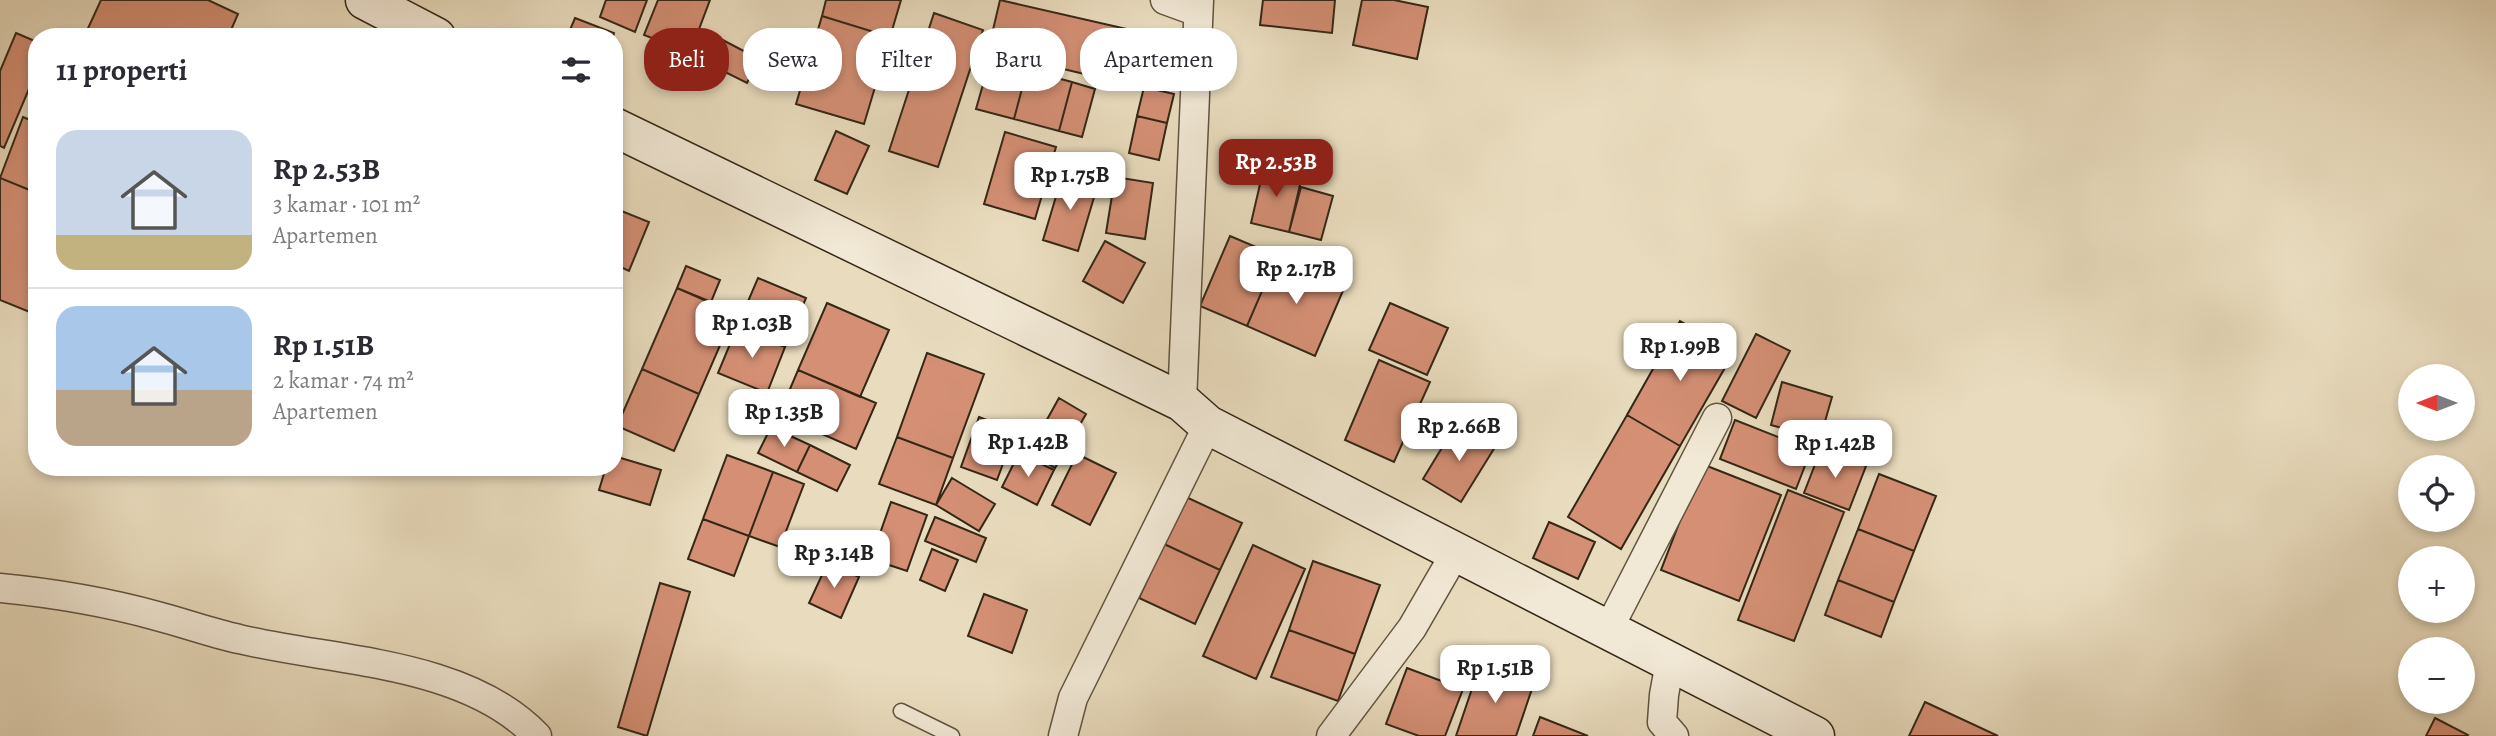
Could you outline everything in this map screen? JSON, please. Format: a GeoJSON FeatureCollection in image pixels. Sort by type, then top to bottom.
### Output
{"type":"FeatureCollection","features":[{"type":"Feature","properties":{"kind":"main road"},"geometry":{"type":"LineString","coordinates":[[365,0],[419,28]]}},
{"type":"Feature","properties":{"kind":"main road"},"geometry":{"type":"LineString","coordinates":[[623,131],[1195,413],[1456,552],[1815,736]]}},
{"type":"Feature","properties":{"kind":"street"},"geometry":{"type":"LineString","coordinates":[[1063,736],[1073,698],[1195,413],[1198,6],[1165,0]]}},
{"type":"Feature","properties":{"kind":"street"},"geometry":{"type":"LineString","coordinates":[[1608,630],[1717,418]]}},
{"type":"Feature","properties":{"kind":"street"},"geometry":{"type":"LineString","coordinates":[[1331,736],[1412,628],[1456,552]]}},
{"type":"Feature","properties":{"kind":"street"},"geometry":{"type":"LineString","coordinates":[[0,588],[44,592],[154,615],[238,639],[375,664],[460,686],[496,704],[526,724],[537,736]]}},
{"type":"Feature","properties":{"kind":"street"},"geometry":{"type":"LineString","coordinates":[[1670,662],[1662,722],[1674,736]]}},
{"type":"Feature","properties":{"kind":"lane"},"geometry":{"type":"LineString","coordinates":[[901,711],[951,736]]}},
{"type":"Feature","properties":{"kind":"building"},"geometry":{"type":"Polygon","coordinates":[[[101,0],[208,0],[238,14],[232,28],[88,28],[101,0]]]}},
{"type":"Feature","properties":{"kind":"building"},"geometry":{"type":"Polygon","coordinates":[[[606,0],[647,0],[635,32],[600,17],[606,0]]]}},
{"type":"Feature","properties":{"kind":"building"},"geometry":{"type":"Polygon","coordinates":[[[658,0],[710,0],[699,28],[647,28],[658,0]]]}},
{"type":"Feature","properties":{"kind":"building"},"geometry":{"type":"Polygon","coordinates":[[[826,0],[901,0],[893,28],[861,28],[822,16],[826,0]]]}},
{"type":"Feature","properties":{"kind":"building"},"geometry":{"type":"Polygon","coordinates":[[[1000,0],[1122,28],[1080,28],[1080,73],[1066,70],[1066,28],[993,28],[1000,0]]]}},
{"type":"Feature","properties":{"kind":"building"},"geometry":{"type":"Polygon","coordinates":[[[1263,0],[1335,0],[1332,33],[1260,25],[1263,0]]]}},
{"type":"Feature","properties":{"kind":"building"},"geometry":{"type":"Polygon","coordinates":[[[1362,0],[1394,0],[1428,7],[1417,59],[1353,45],[1362,0]]]}},
{"type":"Feature","properties":{"kind":"building"},"geometry":{"type":"Polygon","coordinates":[[[934,13],[977,28],[970,28],[970,70],[938,167],[889,151],[909,91],[956,91],[956,28],[929,28],[934,13]]]}},
{"type":"Feature","properties":{"kind":"building"},"geometry":{"type":"Polygon","coordinates":[[[822,16],[861,28],[856,28],[856,91],[874,91],[864,124],[796,104],[800,91],[842,91],[842,28],[818,28],[822,16]]]}},
{"type":"Feature","properties":{"kind":"building"},"geometry":{"type":"Polygon","coordinates":[[[575,18],[601,28],[571,28],[575,18]]]}},
{"type":"Feature","properties":{"kind":"building"},"geometry":{"type":"Polygon","coordinates":[[[16,33],[28,38],[28,91],[4,148],[0,146],[0,71],[16,33]]]}},
{"type":"Feature","properties":{"kind":"building"},"geometry":{"type":"Polygon","coordinates":[[[729,43],[743,51],[743,81],[729,74],[729,43]]]}},
{"type":"Feature","properties":{"kind":"building"},"geometry":{"type":"Polygon","coordinates":[[[1066,80],[1072,82],[1059,131],[1014,119],[1021,91],[1066,91],[1066,80]]]}},
{"type":"Feature","properties":{"kind":"building"},"geometry":{"type":"Polygon","coordinates":[[[1072,82],[1080,84],[1080,91],[1094,91],[1082,137],[1059,131],[1072,82]]]}},
{"type":"Feature","properties":{"kind":"building"},"geometry":{"type":"Polygon","coordinates":[[[981,91],[1021,91],[1014,119],[976,109],[981,91]]]}},
{"type":"Feature","properties":{"kind":"building"},"geometry":{"type":"Polygon","coordinates":[[[1143,91],[1174,94],[1167,123],[1137,116],[1143,91]]]}},
{"type":"Feature","properties":{"kind":"building"},"geometry":{"type":"Polygon","coordinates":[[[1137,116],[1167,123],[1159,160],[1129,153],[1137,116]]]}},
{"type":"Feature","properties":{"kind":"building"},"geometry":{"type":"Polygon","coordinates":[[[23,117],[28,119],[28,189],[0,178],[23,117]]]}},
{"type":"Feature","properties":{"kind":"building"},"geometry":{"type":"Polygon","coordinates":[[[836,131],[869,146],[847,194],[815,180],[836,131]]]}},
{"type":"Feature","properties":{"kind":"building"},"geometry":{"type":"Polygon","coordinates":[[[1005,132],[1056,147],[1035,219],[984,204],[1005,132]]]}},
{"type":"Feature","properties":{"kind":"building"},"geometry":{"type":"Polygon","coordinates":[[[1264,167],[1302,176],[1289,232],[1251,223],[1264,167]]]}},
{"type":"Feature","properties":{"kind":"building"},"geometry":{"type":"Polygon","coordinates":[[[1063,173],[1098,184],[1078,251],[1043,240],[1063,173]]]}},
{"type":"Feature","properties":{"kind":"building"},"geometry":{"type":"Polygon","coordinates":[[[1115,177],[1153,183],[1145,239],[1106,233],[1115,177]]]}},
{"type":"Feature","properties":{"kind":"building"},"geometry":{"type":"Polygon","coordinates":[[[0,178],[28,189],[28,311],[0,300],[0,178]]]}},
{"type":"Feature","properties":{"kind":"building"},"geometry":{"type":"Polygon","coordinates":[[[1301,187],[1333,196],[1321,240],[1289,232],[1301,187]]]}},
{"type":"Feature","properties":{"kind":"building"},"geometry":{"type":"Polygon","coordinates":[[[623,212],[649,222],[629,271],[623,268],[623,212]]]}},
{"type":"Feature","properties":{"kind":"building"},"geometry":{"type":"Polygon","coordinates":[[[1230,236],[1277,256],[1247,326],[1200,306],[1230,236]]]}},
{"type":"Feature","properties":{"kind":"building"},"geometry":{"type":"Polygon","coordinates":[[[1105,241],[1145,263],[1123,303],[1083,281],[1105,241]]]}},
{"type":"Feature","properties":{"kind":"building"},"geometry":{"type":"Polygon","coordinates":[[[1277,256],[1345,286],[1315,356],[1247,326],[1277,256]]]}},
{"type":"Feature","properties":{"kind":"building"},"geometry":{"type":"Polygon","coordinates":[[[686,266],[720,280],[711,302],[677,288],[686,266]]]}},
{"type":"Feature","properties":{"kind":"building"},"geometry":{"type":"Polygon","coordinates":[[[758,278],[806,298],[785,347],[737,327],[758,278]]]}},
{"type":"Feature","properties":{"kind":"building"},"geometry":{"type":"Polygon","coordinates":[[[677,288],[734,313],[699,394],[642,369],[677,288]]]}},
{"type":"Feature","properties":{"kind":"building"},"geometry":{"type":"Polygon","coordinates":[[[827,303],[889,330],[860,397],[798,370],[827,303]]]}},
{"type":"Feature","properties":{"kind":"building"},"geometry":{"type":"Polygon","coordinates":[[[1390,303],[1448,328],[1427,375],[1369,350],[1390,303]]]}},
{"type":"Feature","properties":{"kind":"building"},"geometry":{"type":"Polygon","coordinates":[[[1680,321],[1734,352],[1680,446],[1627,415],[1680,321]]]}},
{"type":"Feature","properties":{"kind":"building"},"geometry":{"type":"Polygon","coordinates":[[[737,327],[785,347],[767,393],[718,373],[737,327]]]}},
{"type":"Feature","properties":{"kind":"building"},"geometry":{"type":"Polygon","coordinates":[[[1756,334],[1790,351],[1756,418],[1722,401],[1756,334]]]}},
{"type":"Feature","properties":{"kind":"building"},"geometry":{"type":"Polygon","coordinates":[[[927,353],[984,374],[953,458],[897,437],[927,353]]]}},
{"type":"Feature","properties":{"kind":"building"},"geometry":{"type":"Polygon","coordinates":[[[1379,360],[1430,382],[1394,462],[1345,440],[1379,360]]]}},
{"type":"Feature","properties":{"kind":"building"},"geometry":{"type":"Polygon","coordinates":[[[642,369],[699,394],[674,451],[623,429],[623,412],[642,369]]]}},
{"type":"Feature","properties":{"kind":"building"},"geometry":{"type":"Polygon","coordinates":[[[798,370],[876,403],[856,449],[779,415],[798,370]]]}},
{"type":"Feature","properties":{"kind":"building"},"geometry":{"type":"Polygon","coordinates":[[[1782,382],[1832,397],[1820,439],[1771,425],[1782,382]]]}},
{"type":"Feature","properties":{"kind":"building"},"geometry":{"type":"Polygon","coordinates":[[[1059,398],[1086,414],[1055,468],[1029,452],[1059,398]]]}},
{"type":"Feature","properties":{"kind":"building"},"geometry":{"type":"Polygon","coordinates":[[[1627,415],[1680,446],[1621,549],[1568,517],[1627,415]]]}},
{"type":"Feature","properties":{"kind":"building"},"geometry":{"type":"Polygon","coordinates":[[[979,417],[1015,431],[997,480],[961,467],[979,417]]]}},
{"type":"Feature","properties":{"kind":"building"},"geometry":{"type":"Polygon","coordinates":[[[1735,420],[1811,450],[1796,489],[1720,459],[1735,420]]]}},
{"type":"Feature","properties":{"kind":"building"},"geometry":{"type":"Polygon","coordinates":[[[1457,423],[1495,447],[1461,502],[1423,479],[1457,423]]]}},
{"type":"Feature","properties":{"kind":"building"},"geometry":{"type":"Polygon","coordinates":[[[771,427],[810,445],[797,472],[758,453],[771,427]]]}},
{"type":"Feature","properties":{"kind":"building"},"geometry":{"type":"Polygon","coordinates":[[[897,437],[953,458],[936,505],[879,484],[897,437]]]}},
{"type":"Feature","properties":{"kind":"building"},"geometry":{"type":"Polygon","coordinates":[[[810,445],[850,465],[837,491],[797,472],[810,445]]]}},
{"type":"Feature","properties":{"kind":"building"},"geometry":{"type":"Polygon","coordinates":[[[1821,449],[1866,466],[1849,510],[1804,493],[1821,449]]]}},
{"type":"Feature","properties":{"kind":"building"},"geometry":{"type":"Polygon","coordinates":[[[1019,453],[1054,470],[1037,505],[1002,487],[1019,453]]]}},
{"type":"Feature","properties":{"kind":"building"},"geometry":{"type":"Polygon","coordinates":[[[1077,454],[1116,473],[1090,525],[1052,505],[1077,454]]]}},
{"type":"Feature","properties":{"kind":"building"},"geometry":{"type":"Polygon","coordinates":[[[727,455],[773,472],[749,536],[703,519],[727,455]]]}},
{"type":"Feature","properties":{"kind":"building"},"geometry":{"type":"Polygon","coordinates":[[[623,459],[661,470],[650,505],[599,490],[603,476],[623,476],[623,459]]]}},
{"type":"Feature","properties":{"kind":"building"},"geometry":{"type":"Polygon","coordinates":[[[1702,464],[1781,495],[1739,601],[1661,570],[1702,464]]]}},
{"type":"Feature","properties":{"kind":"building"},"geometry":{"type":"Polygon","coordinates":[[[773,472],[804,484],[780,547],[749,536],[773,472]]]}},
{"type":"Feature","properties":{"kind":"building"},"geometry":{"type":"Polygon","coordinates":[[[1879,474],[1936,496],[1914,551],[1858,529],[1879,474]]]}},
{"type":"Feature","properties":{"kind":"building"},"geometry":{"type":"Polygon","coordinates":[[[952,478],[995,504],[979,531],[936,505],[952,478]]]}},
{"type":"Feature","properties":{"kind":"building"},"geometry":{"type":"Polygon","coordinates":[[[1788,490],[1844,512],[1794,641],[1738,620],[1788,490]]]}},
{"type":"Feature","properties":{"kind":"building"},"geometry":{"type":"Polygon","coordinates":[[[1186,497],[1242,523],[1220,570],[1164,544],[1186,497]]]}},
{"type":"Feature","properties":{"kind":"building"},"geometry":{"type":"Polygon","coordinates":[[[891,502],[927,515],[907,571],[871,559],[891,502]]]}},
{"type":"Feature","properties":{"kind":"building"},"geometry":{"type":"Polygon","coordinates":[[[935,517],[986,538],[976,562],[925,541],[935,517]]]}},
{"type":"Feature","properties":{"kind":"building"},"geometry":{"type":"Polygon","coordinates":[[[703,519],[749,536],[734,576],[688,559],[703,519]]]}},
{"type":"Feature","properties":{"kind":"building"},"geometry":{"type":"Polygon","coordinates":[[[1549,522],[1595,542],[1578,579],[1533,558],[1549,522]]]}},
{"type":"Feature","properties":{"kind":"building"},"geometry":{"type":"Polygon","coordinates":[[[1858,529],[1914,551],[1894,602],[1838,580],[1858,529]]]}},
{"type":"Feature","properties":{"kind":"building"},"geometry":{"type":"Polygon","coordinates":[[[1164,544],[1220,570],[1195,624],[1139,598],[1164,544]]]}},
{"type":"Feature","properties":{"kind":"building"},"geometry":{"type":"Polygon","coordinates":[[[1253,545],[1305,569],[1256,679],[1203,656],[1253,545]]]}},
{"type":"Feature","properties":{"kind":"building"},"geometry":{"type":"Polygon","coordinates":[[[932,549],[958,560],[945,591],[920,580],[932,549]]]}},
{"type":"Feature","properties":{"kind":"building"},"geometry":{"type":"Polygon","coordinates":[[[1313,561],[1380,585],[1355,654],[1289,630],[1313,561]]]}},
{"type":"Feature","properties":{"kind":"building"},"geometry":{"type":"Polygon","coordinates":[[[828,562],[859,577],[841,618],[809,603],[828,562]]]}},
{"type":"Feature","properties":{"kind":"building"},"geometry":{"type":"Polygon","coordinates":[[[1838,580],[1894,602],[1881,637],[1825,615],[1838,580]]]}},
{"type":"Feature","properties":{"kind":"building"},"geometry":{"type":"Polygon","coordinates":[[[660,583],[690,592],[647,736],[618,727],[660,583]]]}},
{"type":"Feature","properties":{"kind":"building"},"geometry":{"type":"Polygon","coordinates":[[[984,594],[1027,610],[1012,653],[968,636],[984,594]]]}},
{"type":"Feature","properties":{"kind":"building"},"geometry":{"type":"Polygon","coordinates":[[[1289,630],[1355,654],[1338,701],[1271,677],[1289,630]]]}},
{"type":"Feature","properties":{"kind":"building"},"geometry":{"type":"Polygon","coordinates":[[[1480,665],[1534,683],[1516,736],[1456,736],[1480,665]]]}},
{"type":"Feature","properties":{"kind":"building"},"geometry":{"type":"Polygon","coordinates":[[[1407,668],[1463,689],[1445,736],[1419,736],[1386,724],[1407,668]]]}},
{"type":"Feature","properties":{"kind":"building"},"geometry":{"type":"Polygon","coordinates":[[[1925,702],[1998,736],[1909,736],[1925,702]]]}},
{"type":"Feature","properties":{"kind":"building"},"geometry":{"type":"Polygon","coordinates":[[[1540,717],[1588,736],[1533,736],[1540,717]]]}},
{"type":"Feature","properties":{"kind":"building"},"geometry":{"type":"Polygon","coordinates":[[[2435,718],[2468,735],[2426,736],[2435,718]]]}}]}
